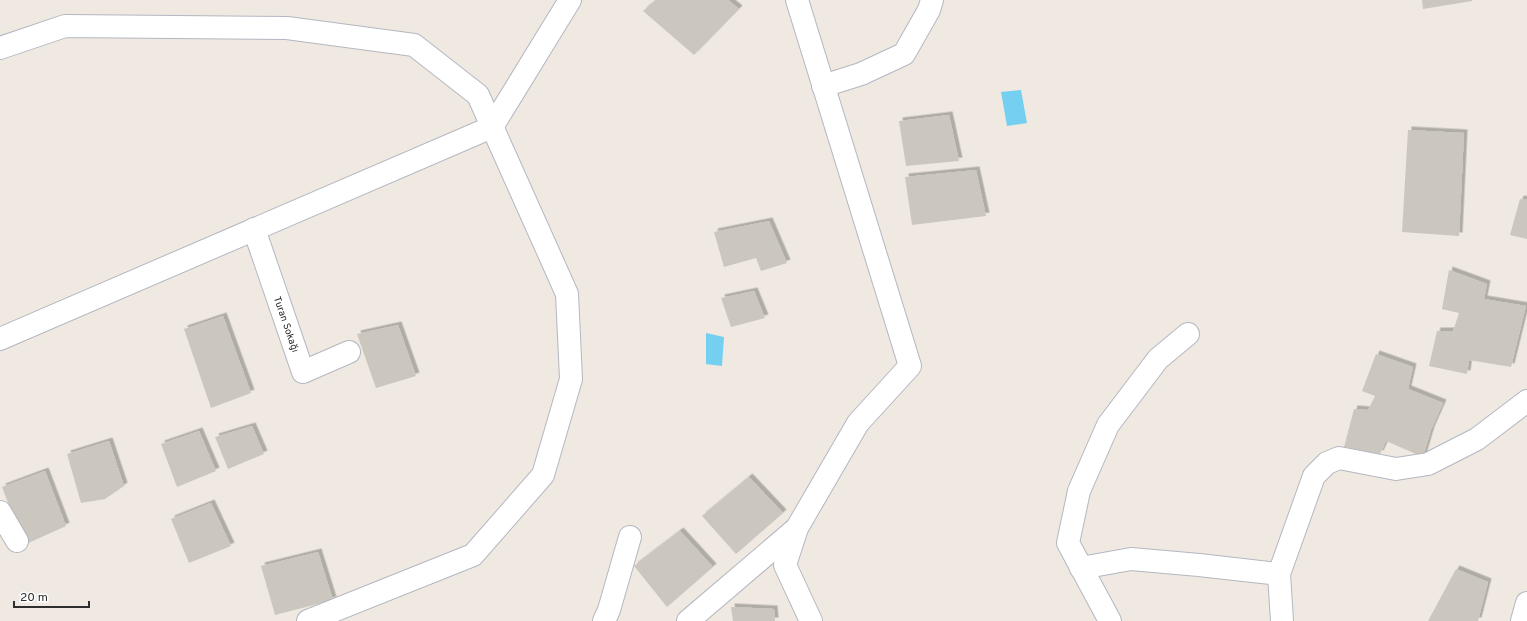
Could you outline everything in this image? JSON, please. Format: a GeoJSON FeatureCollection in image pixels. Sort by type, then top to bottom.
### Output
{"type":"FeatureCollection","features":[{"type":"Feature","properties":{"kind":"street"},"geometry":{"type":"LineString","coordinates":[[0,339],[492,127],[570,0]]}},
{"type":"Feature","properties":{"kind":"street"},"geometry":{"type":"LineString","coordinates":[[797,0],[910,366],[858,423],[797,528],[785,565],[811,621]]}},
{"type":"Feature","properties":{"kind":"street"},"geometry":{"type":"LineString","coordinates":[[823,86],[861,74],[904,54],[929,10],[932,0]]}},
{"type":"Feature","properties":{"kind":"street"},"geometry":{"type":"LineString","coordinates":[[0,48],[65,26],[287,28],[414,45],[478,95],[568,294],[571,378],[543,475],[473,555],[308,621]]}},
{"type":"Feature","properties":{"kind":"street","name":"Turan Sokağı"},"geometry":{"type":"LineString","coordinates":[[254,229],[303,372],[349,352]]}},
{"type":"Feature","properties":{"kind":"street"},"geometry":{"type":"LineString","coordinates":[[1110,621],[1068,543],[1079,491],[1108,425],[1158,359],[1188,334]]}},
{"type":"Feature","properties":{"kind":"street"},"geometry":{"type":"LineString","coordinates":[[1282,621],[1279,574],[1314,476],[1327,463],[1340,458],[1396,469],[1428,464],[1477,439],[1527,401]]}},
{"type":"Feature","properties":{"kind":"street"},"geometry":{"type":"LineString","coordinates":[[0,512],[17,541]]}},
{"type":"Feature","properties":{"kind":"street"},"geometry":{"type":"LineString","coordinates":[[688,621],[797,528]]}},
{"type":"Feature","properties":{"kind":"street"},"geometry":{"type":"LineString","coordinates":[[604,621],[630,536]]}},
{"type":"Feature","properties":{"kind":"street"},"geometry":{"type":"LineString","coordinates":[[1081,568],[1131,559],[1199,564],[1279,574]]}},
{"type":"Feature","properties":{"kind":"street"},"geometry":{"type":"LineString","coordinates":[[1522,621],[1527,602]]}},
{"type":"Feature","properties":{"kind":"water"},"geometry":{"type":"Polygon","coordinates":[[[1021,90],[1027,123],[1007,126],[1001,92],[1021,90]]]}},
{"type":"Feature","properties":{"kind":"water"},"geometry":{"type":"Polygon","coordinates":[[[706,333],[724,337],[722,366],[706,364],[706,333]]]}},
{"type":"Feature","properties":{"kind":"building"},"geometry":{"type":"Polygon","coordinates":[[[656,0],[728,0],[739,9],[694,55],[643,11],[656,0]]]}},
{"type":"Feature","properties":{"kind":"building"},"geometry":{"type":"Polygon","coordinates":[[[1422,0],[1472,0],[1472,1],[1423,9],[1422,0]]]}},
{"type":"Feature","properties":{"kind":"building"},"geometry":{"type":"Polygon","coordinates":[[[949,115],[959,161],[906,166],[899,121],[949,115]]]}},
{"type":"Feature","properties":{"kind":"building"},"geometry":{"type":"Polygon","coordinates":[[[1408,130],[1464,133],[1459,236],[1402,232],[1408,130]]]}},
{"type":"Feature","properties":{"kind":"building"},"geometry":{"type":"Polygon","coordinates":[[[976,170],[986,216],[912,225],[905,177],[976,170]]]}},
{"type":"Feature","properties":{"kind":"building"},"geometry":{"type":"Polygon","coordinates":[[[1520,199],[1527,200],[1527,239],[1510,235],[1520,199]]]}},
{"type":"Feature","properties":{"kind":"building"},"geometry":{"type":"Polygon","coordinates":[[[769,221],[787,263],[761,271],[756,258],[724,267],[714,232],[769,221]]]}},
{"type":"Feature","properties":{"kind":"building"},"geometry":{"type":"Polygon","coordinates":[[[1449,270],[1487,284],[1484,299],[1526,306],[1511,367],[1469,360],[1467,374],[1429,366],[1437,331],[1453,331],[1459,313],[1442,309],[1449,270]]]}},
{"type":"Feature","properties":{"kind":"building"},"geometry":{"type":"Polygon","coordinates":[[[754,291],[765,318],[731,327],[721,298],[754,291]]]}},
{"type":"Feature","properties":{"kind":"building"},"geometry":{"type":"Polygon","coordinates":[[[223,316],[251,393],[211,408],[184,329],[223,316]]]}},
{"type":"Feature","properties":{"kind":"building"},"geometry":{"type":"Polygon","coordinates":[[[398,325],[416,376],[376,388],[357,334],[398,325]]]}},
{"type":"Feature","properties":{"kind":"building"},"geometry":{"type":"Polygon","coordinates":[[[1376,354],[1413,367],[1408,389],[1443,403],[1431,430],[1423,457],[1386,441],[1380,454],[1344,447],[1354,409],[1368,410],[1375,396],[1362,391],[1376,354]]]}},
{"type":"Feature","properties":{"kind":"building"},"geometry":{"type":"Polygon","coordinates":[[[252,426],[264,454],[228,469],[215,437],[252,426]]]}},
{"type":"Feature","properties":{"kind":"building"},"geometry":{"type":"Polygon","coordinates":[[[199,431],[216,471],[177,487],[161,444],[199,431]]]}},
{"type":"Feature","properties":{"kind":"building"},"geometry":{"type":"Polygon","coordinates":[[[109,441],[124,486],[105,499],[81,503],[67,454],[109,441]]]}},
{"type":"Feature","properties":{"kind":"building"},"geometry":{"type":"Polygon","coordinates":[[[45,471],[66,526],[24,545],[2,487],[45,471]]]}},
{"type":"Feature","properties":{"kind":"building"},"geometry":{"type":"Polygon","coordinates":[[[749,477],[783,513],[736,554],[702,516],[749,477]]]}},
{"type":"Feature","properties":{"kind":"building"},"geometry":{"type":"Polygon","coordinates":[[[211,503],[231,546],[189,563],[171,519],[211,503]]]}},
{"type":"Feature","properties":{"kind":"building"},"geometry":{"type":"Polygon","coordinates":[[[680,531],[713,567],[667,607],[634,566],[680,531]]]}},
{"type":"Feature","properties":{"kind":"building"},"geometry":{"type":"Polygon","coordinates":[[[318,552],[333,600],[275,615],[261,566],[318,552]]]}},
{"type":"Feature","properties":{"kind":"building"},"geometry":{"type":"Polygon","coordinates":[[[1456,569],[1488,582],[1478,621],[1428,621],[1456,569]]]}},
{"type":"Feature","properties":{"kind":"building"},"geometry":{"type":"Polygon","coordinates":[[[731,607],[774,609],[775,621],[733,621],[731,607]]]}}]}
